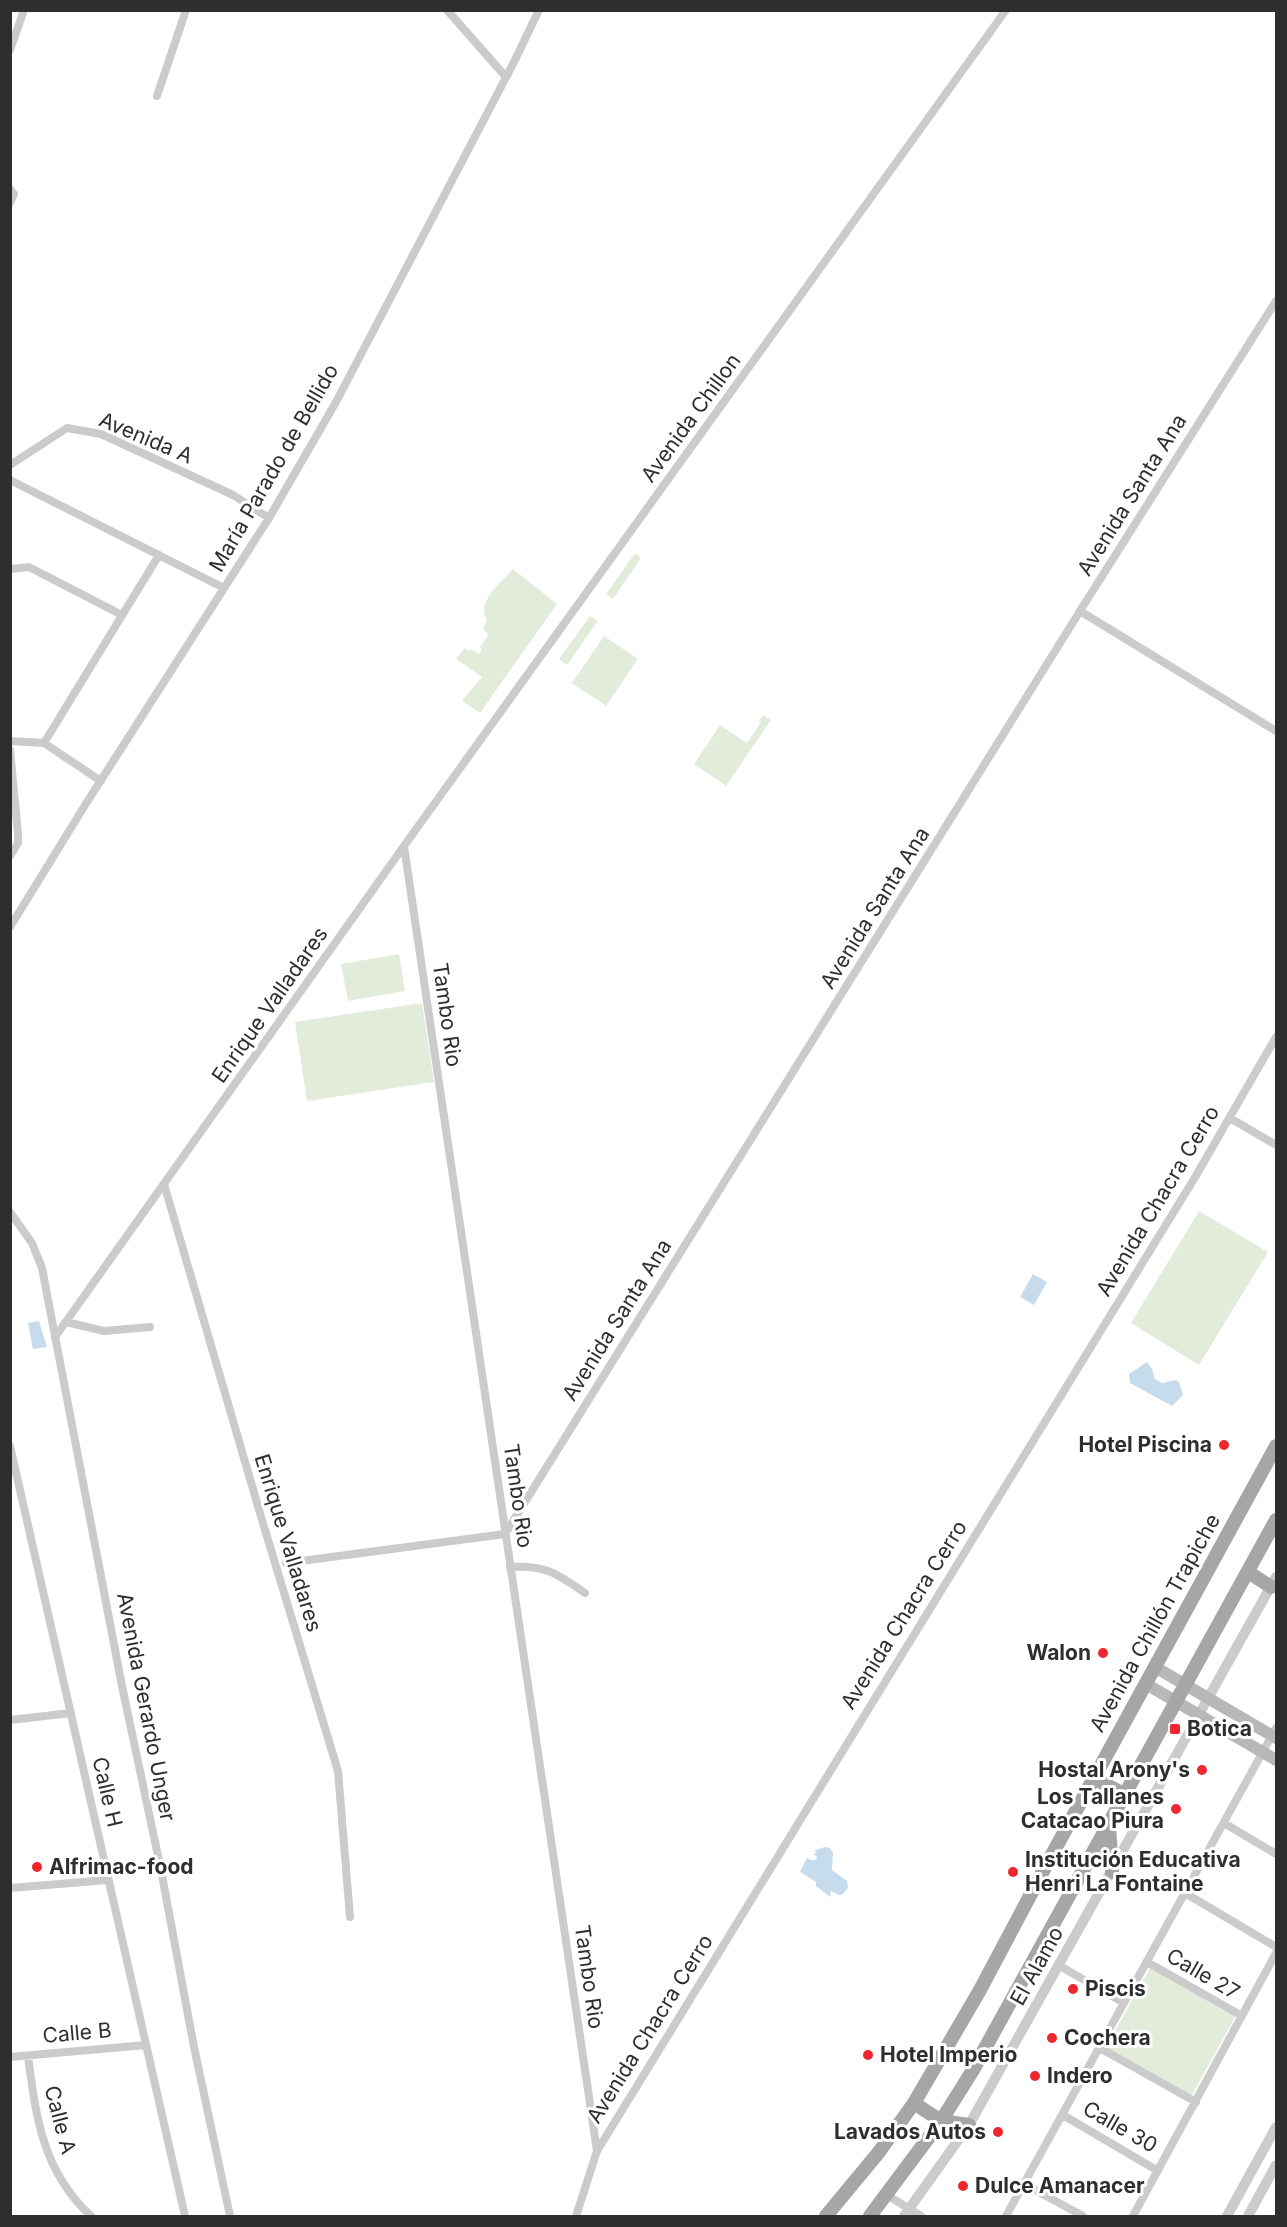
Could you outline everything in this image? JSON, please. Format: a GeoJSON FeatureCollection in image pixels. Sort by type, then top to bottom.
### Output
{"type":"FeatureCollection","features":[{"type":"Feature","properties":{"kind":"main road","name":"Avenida Chillón Trapiche"},"geometry":{"type":"LineString","coordinates":[[826,2217],[879,2152],[914,2103],[1004,1947],[1094,1778],[1275,1452]]}},
{"type":"Feature","properties":{"kind":"main road"},"geometry":{"type":"LineString","coordinates":[[870,2217],[941,2121],[973,2070],[1276,1520]]}},
{"type":"Feature","properties":{"kind":"main road"},"geometry":{"type":"LineString","coordinates":[[1248,1572],[1274,1582]]}},
{"type":"Feature","properties":{"kind":"main road"},"geometry":{"type":"LineString","coordinates":[[1155,1667],[1275,1734]]}},
{"type":"Feature","properties":{"kind":"main road"},"geometry":{"type":"LineString","coordinates":[[1146,1684],[1276,1760]]}},
{"type":"Feature","properties":{"kind":"main road"},"geometry":{"type":"LineString","coordinates":[[1094,1778],[1125,1795]]}},
{"type":"Feature","properties":{"kind":"main road"},"geometry":{"type":"LineString","coordinates":[[1109,1824],[1112,1872]]}},
{"type":"Feature","properties":{"kind":"main road"},"geometry":{"type":"LineString","coordinates":[[914,2103],[941,2121],[969,2125]]}},
{"type":"Feature","properties":{"kind":"street"},"geometry":{"type":"LineString","coordinates":[[10,50],[24,10]]}},
{"type":"Feature","properties":{"kind":"street"},"geometry":{"type":"LineString","coordinates":[[157,96],[186,10]]}},
{"type":"Feature","properties":{"kind":"street"},"geometry":{"type":"LineString","coordinates":[[447,10],[506,77]]}},
{"type":"Feature","properties":{"kind":"street","name":"María Parado de Bellido"},"geometry":{"type":"LineString","coordinates":[[10,927],[269,518],[336,402],[539,10]]}},
{"type":"Feature","properties":{"kind":"street","name":"Avenida Chillon"},"geometry":{"type":"LineString","coordinates":[[404,846],[1006,10]]}},
{"type":"Feature","properties":{"kind":"street"},"geometry":{"type":"LineString","coordinates":[[10,189],[14,194],[10,203]]}},
{"type":"Feature","properties":{"kind":"street","name":"Avenida Santa Ana"},"geometry":{"type":"LineString","coordinates":[[505,1534],[1080,611],[1276,301]]}},
{"type":"Feature","properties":{"kind":"street","name":"Avenida A"},"geometry":{"type":"LineString","coordinates":[[10,465],[67,428],[101,434],[233,495],[269,518]]}},
{"type":"Feature","properties":{"kind":"street"},"geometry":{"type":"LineString","coordinates":[[10,480],[224,588]]}},
{"type":"Feature","properties":{"kind":"street"},"geometry":{"type":"LineString","coordinates":[[44,743],[159,555]]}},
{"type":"Feature","properties":{"kind":"street"},"geometry":{"type":"LineString","coordinates":[[10,569],[29,567],[122,615]]}},
{"type":"Feature","properties":{"kind":"street"},"geometry":{"type":"LineString","coordinates":[[1080,611],[1276,731]]}},
{"type":"Feature","properties":{"kind":"street"},"geometry":{"type":"LineString","coordinates":[[10,741],[44,743],[101,781]]}},
{"type":"Feature","properties":{"kind":"street"},"geometry":{"type":"LineString","coordinates":[[10,750],[18,834],[18,843],[10,856]]}},
{"type":"Feature","properties":{"kind":"street","name":"Enrique Valladares"},"geometry":{"type":"LineString","coordinates":[[55,1337],[404,846]]}},
{"type":"Feature","properties":{"kind":"street","name":"Tambo Rio"},"geometry":{"type":"LineString","coordinates":[[404,846],[597,2151]]}},
{"type":"Feature","properties":{"kind":"street","name":"Avenida Chacra Cerro"},"geometry":{"type":"LineString","coordinates":[[576,2217],[597,2151],[1194,1179],[1276,1038]]}},
{"type":"Feature","properties":{"kind":"street"},"geometry":{"type":"LineString","coordinates":[[1230,1118],[1276,1145]]}},
{"type":"Feature","properties":{"kind":"street","name":"Enrique Valladares"},"geometry":{"type":"LineString","coordinates":[[164,1184],[338,1771],[350,1917]]}},
{"type":"Feature","properties":{"kind":"street","name":"Avenida Gerardo Unger"},"geometry":{"type":"LineString","coordinates":[[10,1212],[32,1243],[42,1268],[122,1686],[230,2217]]}},
{"type":"Feature","properties":{"kind":"street"},"geometry":{"type":"LineString","coordinates":[[66,1322],[104,1331],[150,1327]]}},
{"type":"Feature","properties":{"kind":"street","name":"Calle H"},"geometry":{"type":"LineString","coordinates":[[10,1446],[185,2217]]}},
{"type":"Feature","properties":{"kind":"street"},"geometry":{"type":"LineString","coordinates":[[286,1563],[505,1534]]}},
{"type":"Feature","properties":{"kind":"street"},"geometry":{"type":"LineString","coordinates":[[510,1567],[545,1569],[554,1572],[585,1593]]}},
{"type":"Feature","properties":{"kind":"street","name":"El Alamo"},"geometry":{"type":"LineString","coordinates":[[907,2213],[969,2125],[1274,1582]]}},
{"type":"Feature","properties":{"kind":"street"},"geometry":{"type":"LineString","coordinates":[[10,1720],[71,1713]]}},
{"type":"Feature","properties":{"kind":"street"},"geometry":{"type":"LineString","coordinates":[[1006,2217],[1275,1734]]}},
{"type":"Feature","properties":{"kind":"street"},"geometry":{"type":"LineString","coordinates":[[1224,1823],[1276,1854]]}},
{"type":"Feature","properties":{"kind":"street"},"geometry":{"type":"LineString","coordinates":[[10,1888],[108,1880]]}},
{"type":"Feature","properties":{"kind":"street"},"geometry":{"type":"LineString","coordinates":[[1185,1893],[1276,1947]]}},
{"type":"Feature","properties":{"kind":"street"},"geometry":{"type":"LineString","coordinates":[[1134,2217],[1276,1953]]}},
{"type":"Feature","properties":{"kind":"street","name":"Calle 27"},"geometry":{"type":"LineString","coordinates":[[1147,1962],[1242,2016]]}},
{"type":"Feature","properties":{"kind":"street"},"geometry":{"type":"LineString","coordinates":[[1060,1966],[1124,2003]]}},
{"type":"Feature","properties":{"kind":"street","name":"Calle B"},"geometry":{"type":"LineString","coordinates":[[10,2057],[146,2045]]}},
{"type":"Feature","properties":{"kind":"street"},"geometry":{"type":"LineString","coordinates":[[1100,2048],[1196,2102]]}},
{"type":"Feature","properties":{"kind":"street","name":"Calle A"},"geometry":{"type":"LineString","coordinates":[[28,2056],[39,2128],[47,2153],[58,2176],[75,2201],[91,2217]]}},
{"type":"Feature","properties":{"kind":"street","name":"Calle 30"},"geometry":{"type":"LineString","coordinates":[[1063,2115],[1158,2171]]}},
{"type":"Feature","properties":{"kind":"street"},"geometry":{"type":"LineString","coordinates":[[1227,2217],[1276,2127]]}},
{"type":"Feature","properties":{"kind":"street"},"geometry":{"type":"LineString","coordinates":[[1248,2217],[1276,2165]]}},
{"type":"Feature","properties":{"kind":"street"},"geometry":{"type":"LineString","coordinates":[[1024,2184],[1083,2217]]}},
{"type":"Feature","properties":{"kind":"street"},"geometry":{"type":"LineString","coordinates":[[886,2195],[907,2213],[921,2217]]}},
{"type":"Feature","properties":{"kind":"green space"},"geometry":{"type":"Polygon","coordinates":[[[635,553],[641,558],[613,599],[606,594],[635,553]]]}},
{"type":"Feature","properties":{"kind":"green space"},"geometry":{"type":"Polygon","coordinates":[[[513,569],[557,604],[480,713],[462,701],[482,677],[456,659],[465,648],[479,654],[482,649],[480,647],[489,634],[483,630],[487,620],[484,613],[487,599],[513,569]]]}},
{"type":"Feature","properties":{"kind":"green space"},"geometry":{"type":"Polygon","coordinates":[[[590,616],[598,621],[567,665],[559,659],[590,616]]]}},
{"type":"Feature","properties":{"kind":"green space"},"geometry":{"type":"Polygon","coordinates":[[[604,636],[638,659],[606,706],[572,683],[604,636]]]}},
{"type":"Feature","properties":{"kind":"green space"},"geometry":{"type":"Polygon","coordinates":[[[763,715],[771,720],[726,786],[694,764],[720,725],[747,743],[763,715]]]}},
{"type":"Feature","properties":{"kind":"green space"},"geometry":{"type":"Polygon","coordinates":[[[399,954],[405,991],[348,1001],[341,964],[399,954]]]}},
{"type":"Feature","properties":{"kind":"green space"},"geometry":{"type":"Polygon","coordinates":[[[422,1003],[434,1082],[307,1101],[295,1022],[422,1003]]]}},
{"type":"Feature","properties":{"kind":"green space"},"geometry":{"type":"Polygon","coordinates":[[[1199,1211],[1268,1252],[1199,1365],[1131,1323],[1199,1211]]]}},
{"type":"Feature","properties":{"kind":"green space"},"geometry":{"type":"Polygon","coordinates":[[[1150,1968],[1235,2017],[1192,2095],[1106,2047],[1150,1968]]]}},
{"type":"Feature","properties":{"kind":"water"},"geometry":{"type":"Polygon","coordinates":[[[1033,1274],[1047,1282],[1034,1305],[1020,1297],[1033,1274]]]}},
{"type":"Feature","properties":{"kind":"water"},"geometry":{"type":"Polygon","coordinates":[[[39,1321],[47,1347],[33,1349],[28,1323],[39,1321]]]}},
{"type":"Feature","properties":{"kind":"water"},"geometry":{"type":"Polygon","coordinates":[[[1147,1362],[1155,1379],[1162,1383],[1176,1380],[1179,1382],[1183,1395],[1172,1406],[1130,1383],[1129,1374],[1147,1362]]]}},
{"type":"Feature","properties":{"kind":"water"},"geometry":{"type":"Polygon","coordinates":[[[825,1847],[830,1848],[833,1853],[832,1870],[847,1881],[848,1888],[843,1894],[839,1895],[831,1891],[830,1897],[816,1886],[816,1882],[800,1872],[807,1858],[816,1860],[817,1857],[814,1854],[817,1852],[813,1851],[825,1847]]]}},
{"type":"Feature","properties":{"kind":"place","name":"Hotel Piscina"},"geometry":{"type":"Point","coordinates":[1224,1445]}},
{"type":"Feature","properties":{"kind":"place","name":"Walon"},"geometry":{"type":"Point","coordinates":[1103,1653]}},
{"type":"Feature","properties":{"kind":"place","name":"Botica"},"geometry":{"type":"Point","coordinates":[1175,1729]}},
{"type":"Feature","properties":{"kind":"place","name":"Hostal Arony's"},"geometry":{"type":"Point","coordinates":[1202,1770]}},
{"type":"Feature","properties":{"kind":"place","name":"Los Tallanes Catacao Piura"},"geometry":{"type":"Point","coordinates":[1176,1809]}},
{"type":"Feature","properties":{"kind":"place","name":"Alfrimac-food"},"geometry":{"type":"Point","coordinates":[37,1867]}},
{"type":"Feature","properties":{"kind":"place","name":"Institución Educativa Henri La Fontaine"},"geometry":{"type":"Point","coordinates":[1013,1872]}},
{"type":"Feature","properties":{"kind":"place","name":"Piscis"},"geometry":{"type":"Point","coordinates":[1073,1989]}},
{"type":"Feature","properties":{"kind":"place","name":"Cochera"},"geometry":{"type":"Point","coordinates":[1052,2038]}},
{"type":"Feature","properties":{"kind":"place","name":"Hotel Imperio"},"geometry":{"type":"Point","coordinates":[868,2055]}},
{"type":"Feature","properties":{"kind":"place","name":"Indero"},"geometry":{"type":"Point","coordinates":[1035,2076]}},
{"type":"Feature","properties":{"kind":"place","name":"Lavados Autos"},"geometry":{"type":"Point","coordinates":[998,2132]}},
{"type":"Feature","properties":{"kind":"place","name":"Dulce Amanacer"},"geometry":{"type":"Point","coordinates":[963,2186]}}]}
